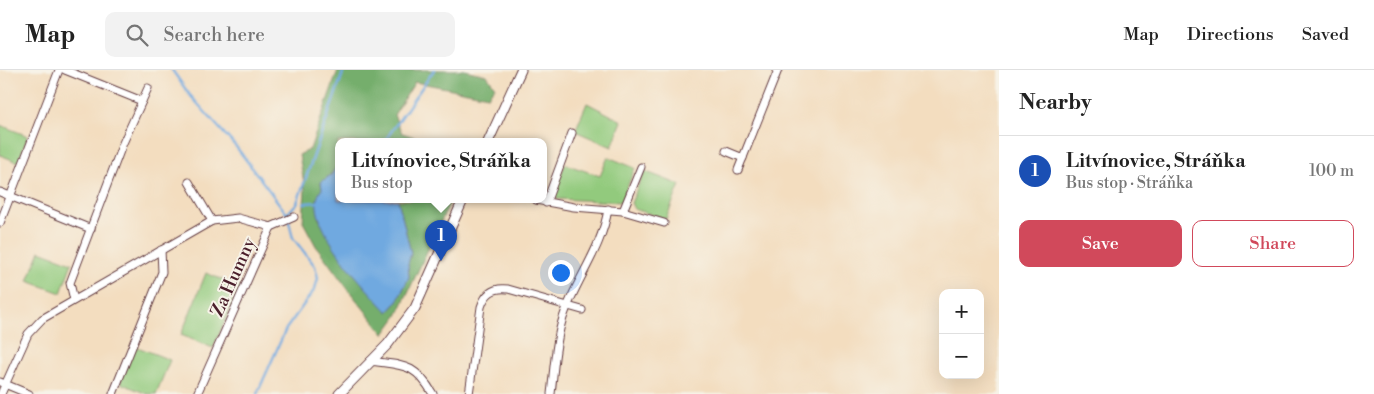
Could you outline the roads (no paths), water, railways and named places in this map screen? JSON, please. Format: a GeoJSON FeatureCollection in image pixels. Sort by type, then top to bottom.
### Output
{"type":"FeatureCollection","features":[{"type":"Feature","properties":{"kind":"street"},"geometry":{"type":"LineString","coordinates":[[0,223],[59,70]]}},
{"type":"Feature","properties":{"kind":"street"},"geometry":{"type":"LineString","coordinates":[[65,70],[142,101]]}},
{"type":"Feature","properties":{"kind":"street"},"geometry":{"type":"LineString","coordinates":[[490,138],[521,70]]}},
{"type":"Feature","properties":{"kind":"street"},"geometry":{"type":"LineString","coordinates":[[738,170],[778,70]]}},
{"type":"Feature","properties":{"kind":"street"},"geometry":{"type":"LineString","coordinates":[[74,300],[70,283],[122,143],[148,88]]}},
{"type":"Feature","properties":{"kind":"street"},"geometry":{"type":"LineString","coordinates":[[547,199],[572,133]]}},
{"type":"Feature","properties":{"kind":"street"},"geometry":{"type":"LineString","coordinates":[[726,151],[743,158]]}},
{"type":"Feature","properties":{"kind":"street"},"geometry":{"type":"LineString","coordinates":[[623,211],[640,167]]}},
{"type":"Feature","properties":{"kind":"street"},"geometry":{"type":"LineString","coordinates":[[188,182],[212,221]]}},
{"type":"Feature","properties":{"kind":"street"},"geometry":{"type":"LineString","coordinates":[[0,192],[90,229]]}},
{"type":"Feature","properties":{"kind":"street"},"geometry":{"type":"LineString","coordinates":[[547,202],[574,208],[623,211],[664,223]]}},
{"type":"Feature","properties":{"kind":"street"},"geometry":{"type":"LineString","coordinates":[[339,394],[400,329],[415,308],[462,203]]}},
{"type":"Feature","properties":{"kind":"street"},"geometry":{"type":"LineString","coordinates":[[551,394],[561,326],[568,306],[590,262],[607,220],[608,209]]}},
{"type":"Feature","properties":{"kind":"street"},"geometry":{"type":"LineString","coordinates":[[271,227],[294,217]]}},
{"type":"Feature","properties":{"kind":"street","name":"Za Humny"},"geometry":{"type":"LineString","coordinates":[[2,394],[3,383],[33,328],[42,319],[212,221],[238,218],[271,227],[197,394]]}},
{"type":"Feature","properties":{"kind":"street"},"geometry":{"type":"LineString","coordinates":[[113,394],[162,272],[161,250]]}},
{"type":"Feature","properties":{"kind":"street"},"geometry":{"type":"LineString","coordinates":[[469,394],[480,307],[487,294],[502,288],[582,310]]}},
{"type":"Feature","properties":{"kind":"street"},"geometry":{"type":"LineString","coordinates":[[370,362],[406,366],[417,373],[433,394]]}},
{"type":"Feature","properties":{"kind":"street"},"geometry":{"type":"LineString","coordinates":[[3,383],[29,394]]}},
{"type":"Feature","properties":{"kind":"water"},"geometry":{"type":"Polygon","coordinates":[[[335,169],[335,203],[399,203],[411,253],[408,264],[409,277],[397,302],[388,312],[352,272],[338,253],[319,217],[317,202],[322,189],[321,182],[331,175],[335,169]]]}},
{"type":"Feature","properties":{"kind":"waterway"},"geometry":{"type":"LineString","coordinates":[[172,70],[189,94],[237,148],[287,214]]}},
{"type":"Feature","properties":{"kind":"waterway"},"geometry":{"type":"LineString","coordinates":[[297,203],[344,70]]}},
{"type":"Feature","properties":{"kind":"waterway"},"geometry":{"type":"LineString","coordinates":[[387,138],[434,70]]}},
{"type":"Feature","properties":{"kind":"waterway"},"geometry":{"type":"LineString","coordinates":[[304,203],[320,202]]}},
{"type":"Feature","properties":{"kind":"waterway"},"geometry":{"type":"LineString","coordinates":[[257,394],[286,329],[315,289],[318,278],[315,266],[293,238],[287,214],[297,203]]}},
{"type":"Feature","properties":{"kind":"place","name":"Litvínovice, Stráňka"},"geometry":{"type":"Point","coordinates":[441,261]}}]}
